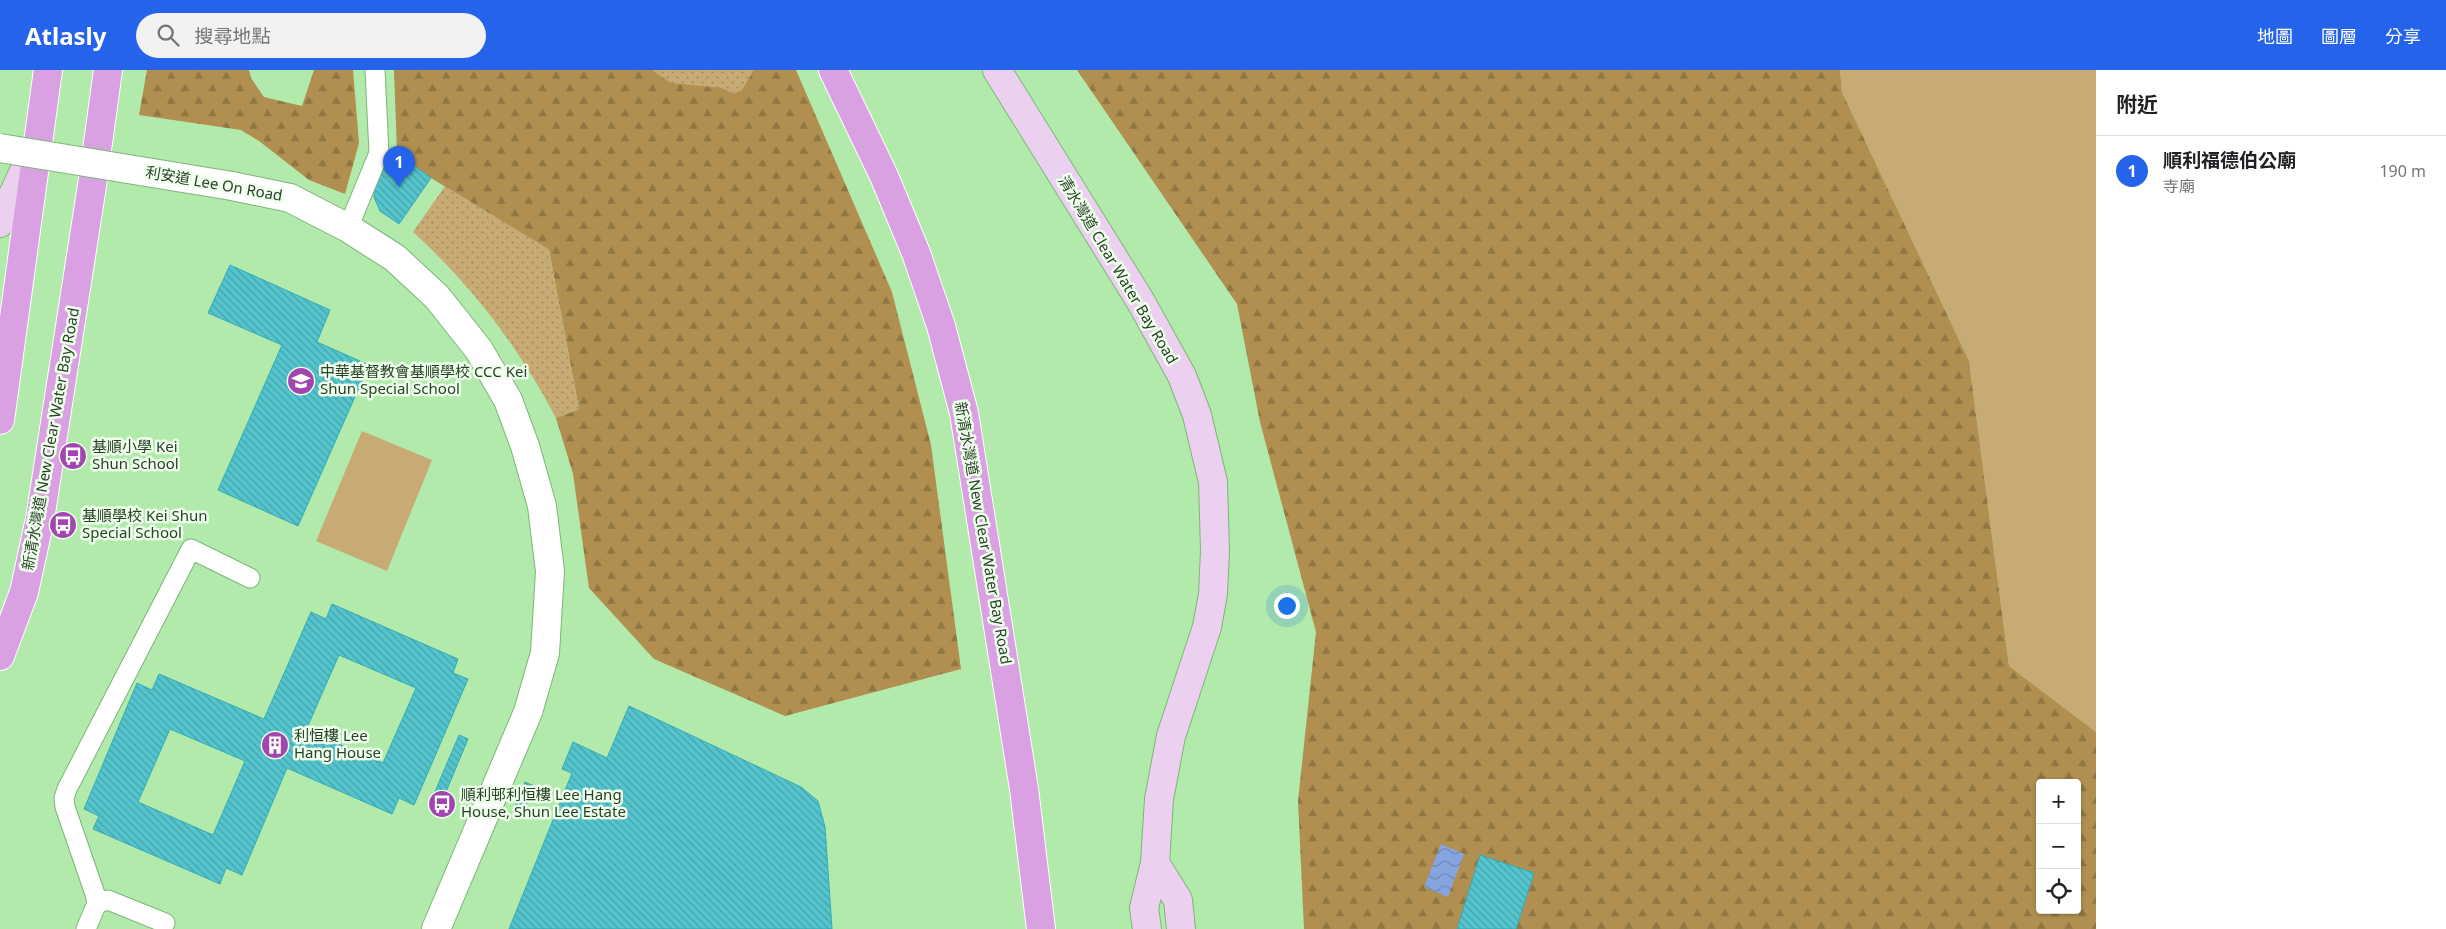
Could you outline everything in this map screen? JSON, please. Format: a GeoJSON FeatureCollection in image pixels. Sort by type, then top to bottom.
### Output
{"type":"FeatureCollection","features":[{"type":"Feature","properties":{"kind":"main road"},"geometry":{"type":"LineString","coordinates":[[0,420],[48,70]]}},
{"type":"Feature","properties":{"kind":"main road","name":"新清水灣道 New Clear Water Bay Road"},"geometry":{"type":"LineString","coordinates":[[0,656],[24,592],[40,519],[108,70]]}},
{"type":"Feature","properties":{"kind":"main road","name":"新清水灣道 New Clear Water Bay Road"},"geometry":{"type":"LineString","coordinates":[[833,70],[902,218],[941,326],[964,413],[1024,789],[1041,929]]}},
{"type":"Feature","properties":{"kind":"main road","name":"清水灣道 Clear Water Bay Road"},"geometry":{"type":"LineString","coordinates":[[997,70],[1141,302],[1182,376],[1197,415],[1213,482],[1215,551],[1213,594],[1207,627],[1171,736],[1159,799],[1155,863],[1144,908],[1147,929]]}},
{"type":"Feature","properties":{"kind":"main road"},"geometry":{"type":"LineString","coordinates":[[0,223],[39,137]]}},
{"type":"Feature","properties":{"kind":"main road"},"geometry":{"type":"LineString","coordinates":[[1155,863],[1178,900],[1181,929]]}},
{"type":"Feature","properties":{"kind":"street","name":"利安道 Lee On Road"},"geometry":{"type":"LineString","coordinates":[[0,148],[232,186],[290,198],[348,228],[395,258],[436,296],[479,350],[508,400],[525,446],[542,506],[550,572],[545,653],[528,712],[436,929]]}},
{"type":"Feature","properties":{"kind":"lane"},"geometry":{"type":"LineString","coordinates":[[348,228],[379,153],[375,70]]}},
{"type":"Feature","properties":{"kind":"lane"},"geometry":{"type":"LineString","coordinates":[[86,929],[97,903],[65,806],[64,798],[67,789],[191,549],[250,578]]}},
{"type":"Feature","properties":{"kind":"lane"},"geometry":{"type":"LineString","coordinates":[[97,903],[108,900],[165,923]]}},
{"type":"Feature","properties":{"kind":"shaded area"},"geometry":{"type":"Polygon","coordinates":[[[652,70],[754,70],[742,90],[733,94],[722,88],[671,83],[652,70]]]}},
{"type":"Feature","properties":{"kind":"shaded area"},"geometry":{"type":"Polygon","coordinates":[[[1840,70],[2096,70],[2096,732],[2009,666],[1969,361],[1842,92],[1840,70]]]}},
{"type":"Feature","properties":{"kind":"shaded area"},"geometry":{"type":"Polygon","coordinates":[[[445,186],[549,250],[579,409],[556,418],[526,366],[492,318],[455,273],[413,232],[445,186]]]}},
{"type":"Feature","properties":{"kind":"shaded area"},"geometry":{"type":"Polygon","coordinates":[[[362,431],[432,460],[387,571],[316,541],[362,431]]]}},
{"type":"Feature","properties":{"kind":"green space"},"geometry":{"type":"Polygon","coordinates":[[[147,70],[249,70],[251,78],[264,97],[302,106],[314,70],[353,70],[359,143],[345,194],[309,180],[259,141],[241,130],[139,115],[147,70]]]}},
{"type":"Feature","properties":{"kind":"green space"},"geometry":{"type":"Polygon","coordinates":[[[394,70],[796,70],[892,292],[931,445],[961,669],[785,716],[654,659],[589,588],[573,474],[556,418],[579,409],[549,250],[431,178],[397,153],[394,70]]]}},
{"type":"Feature","properties":{"kind":"green space"},"geometry":{"type":"Polygon","coordinates":[[[1077,70],[1840,70],[1842,92],[1969,361],[2009,666],[2096,732],[2096,929],[1304,929],[1298,801],[1316,632],[1260,422],[1237,304],[1077,70]]]}},
{"type":"Feature","properties":{"kind":"water"},"geometry":{"type":"Polygon","coordinates":[[[1441,844],[1464,854],[1448,897],[1424,887],[1441,844]]]}},
{"type":"Feature","properties":{"kind":"building"},"geometry":{"type":"Polygon","coordinates":[[[391,149],[431,178],[399,224],[380,211],[374,197],[374,175],[381,169],[391,149]]]}},
{"type":"Feature","properties":{"kind":"building"},"geometry":{"type":"Polygon","coordinates":[[[230,265],[330,310],[317,342],[369,365],[298,526],[218,490],[282,345],[208,313],[230,265]]]}},
{"type":"Feature","properties":{"kind":"building","name":"利恒樓 Lee Hang House"},"geometry":{"type":"Polygon","coordinates":[[[332,604],[458,659],[453,673],[468,679],[414,805],[399,798],[392,814],[287,768],[242,875],[226,868],[220,884],[93,829],[99,816],[84,809],[137,683],[152,690],[159,674],[264,719],[311,612],[326,619],[332,604]],[[339,655],[306,730],[383,763],[416,688],[339,655]],[[170,729],[138,802],[213,835],[245,761],[170,729]]]}},
{"type":"Feature","properties":{"kind":"building"},"geometry":{"type":"Polygon","coordinates":[[[629,706],[801,787],[818,801],[825,827],[832,929],[509,929],[572,773],[562,769],[573,742],[607,758],[629,706]]]}},
{"type":"Feature","properties":{"kind":"building"},"geometry":{"type":"Polygon","coordinates":[[[459,735],[468,739],[443,799],[434,794],[459,735]]]}},
{"type":"Feature","properties":{"kind":"building"},"geometry":{"type":"Polygon","coordinates":[[[525,782],[534,786],[523,813],[514,809],[525,782]]]}},
{"type":"Feature","properties":{"kind":"building"},"geometry":{"type":"Polygon","coordinates":[[[1480,855],[1534,873],[1516,929],[1457,929],[1480,855]]]}},
{"type":"Feature","properties":{"kind":"place","name":"順利福德伯公廟"},"geometry":{"type":"Point","coordinates":[399,187]}},
{"type":"Feature","properties":{"kind":"place","name":"中華基督教會基順學校 CCC Kei Shun Special School"},"geometry":{"type":"Point","coordinates":[301,381]}},
{"type":"Feature","properties":{"kind":"place","name":"基順小學 Kei Shun School"},"geometry":{"type":"Point","coordinates":[73,456]}},
{"type":"Feature","properties":{"kind":"place","name":"基順學校 Kei Shun Special School"},"geometry":{"type":"Point","coordinates":[63,525]}},
{"type":"Feature","properties":{"kind":"place","name":"利恒樓 Lee Hang House"},"geometry":{"type":"Point","coordinates":[275,745]}},
{"type":"Feature","properties":{"kind":"place","name":"順利邨利恒樓 Lee Hang House, Shun Lee Estate"},"geometry":{"type":"Point","coordinates":[442,804]}}]}
